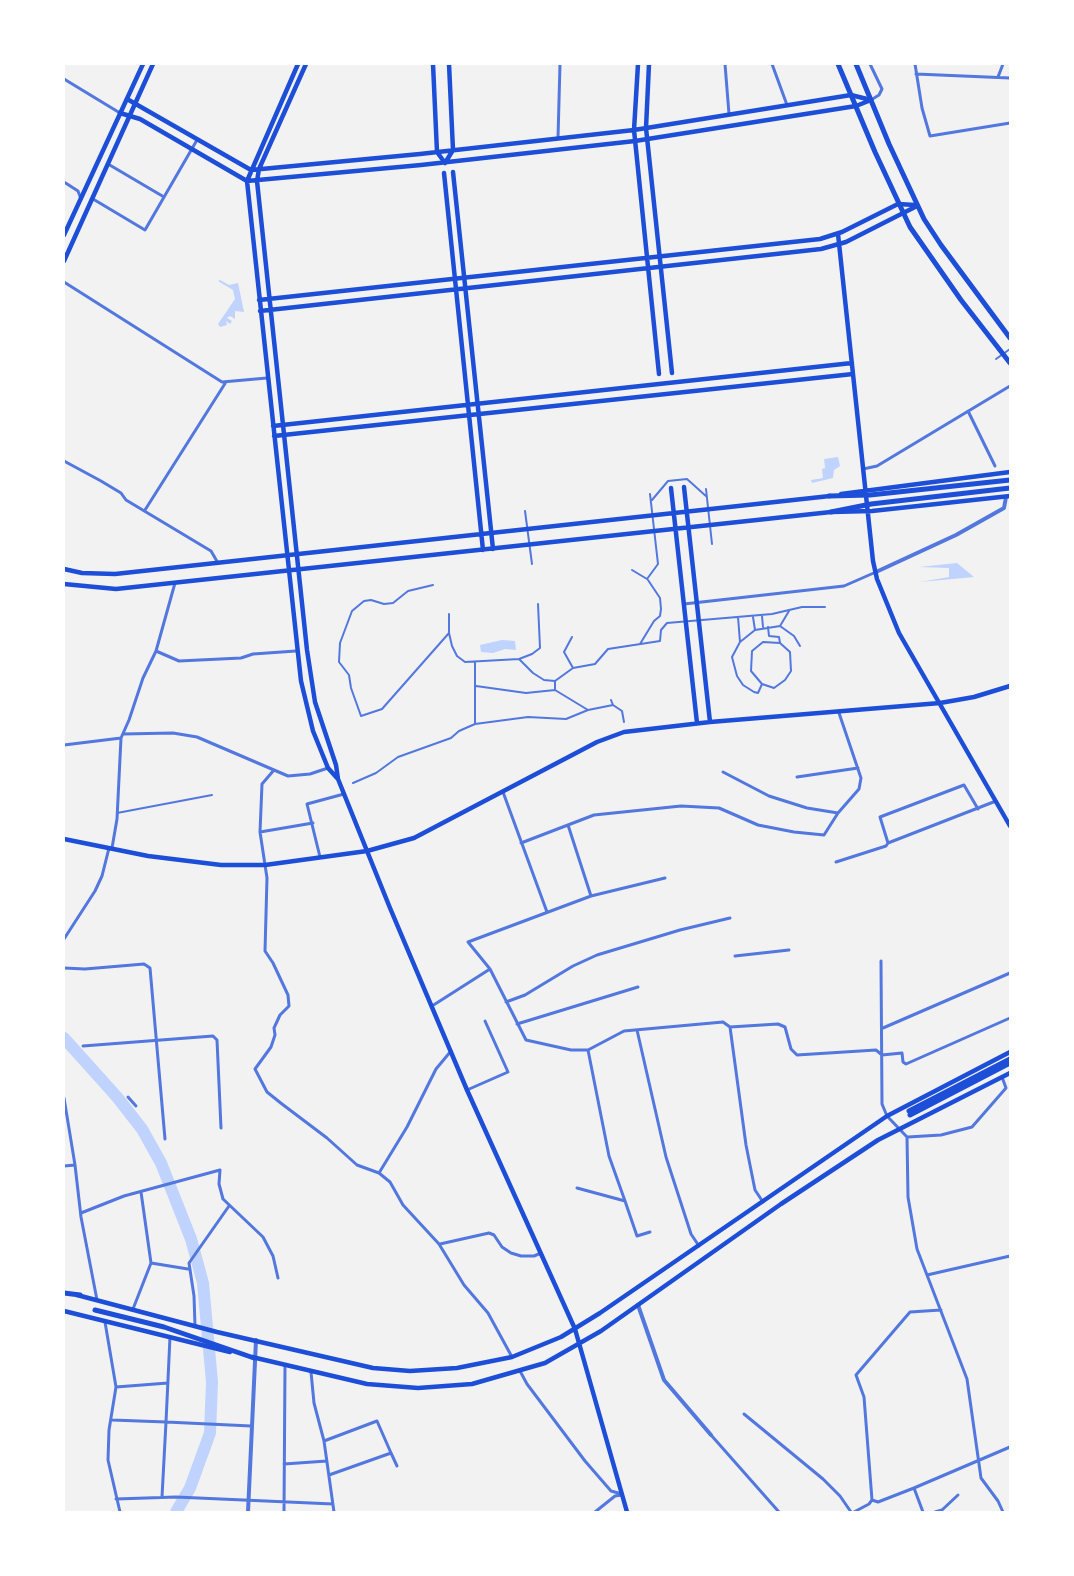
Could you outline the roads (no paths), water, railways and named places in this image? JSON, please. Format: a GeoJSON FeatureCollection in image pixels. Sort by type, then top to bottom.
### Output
{"type":"FeatureCollection","features":[{"type":"Feature","properties":{"kind":"highway"},"geometry":{"type":"LineString","coordinates":[[838,64],[898,204],[910,227],[961,300],[1010,363]]}},
{"type":"Feature","properties":{"kind":"highway"},"geometry":{"type":"LineString","coordinates":[[856,64],[924,219],[1010,338]]}},
{"type":"Feature","properties":{"kind":"highway"},"geometry":{"type":"LineString","coordinates":[[829,496],[870,495],[1010,480]]}},
{"type":"Feature","properties":{"kind":"highway"},"geometry":{"type":"LineString","coordinates":[[831,512],[871,504],[1010,488]]}},
{"type":"Feature","properties":{"kind":"highway"},"geometry":{"type":"LineString","coordinates":[[1010,1058],[909,1113],[1010,1063]]}},
{"type":"Feature","properties":{"kind":"highway"},"geometry":{"type":"LineString","coordinates":[[64,1292],[80,1295]]}},
{"type":"Feature","properties":{"kind":"highway"},"geometry":{"type":"LineString","coordinates":[[95,1310],[200,1338],[254,1358]]}},
{"type":"Feature","properties":{"kind":"main road"},"geometry":{"type":"LineString","coordinates":[[64,235],[143,64]]}},
{"type":"Feature","properties":{"kind":"main road"},"geometry":{"type":"LineString","coordinates":[[64,261],[153,64]]}},
{"type":"Feature","properties":{"kind":"main road"},"geometry":{"type":"LineString","coordinates":[[298,64],[246,181],[296,651],[305,704],[328,768],[338,779]]}},
{"type":"Feature","properties":{"kind":"main road"},"geometry":{"type":"LineString","coordinates":[[306,64],[259,169],[256,181],[312,687],[322,726],[336,765],[338,779],[367,851],[450,1051],[575,1329],[628,1512]]}},
{"type":"Feature","properties":{"kind":"main road"},"geometry":{"type":"LineString","coordinates":[[433,64],[437,152],[445,163]]}},
{"type":"Feature","properties":{"kind":"main road"},"geometry":{"type":"LineString","coordinates":[[445,163],[453,150],[449,64]]}},
{"type":"Feature","properties":{"kind":"main road"},"geometry":{"type":"LineString","coordinates":[[638,64],[634,130],[659,374]]}},
{"type":"Feature","properties":{"kind":"main road"},"geometry":{"type":"LineString","coordinates":[[649,64],[646,128],[672,373]]}},
{"type":"Feature","properties":{"kind":"main road"},"geometry":{"type":"LineString","coordinates":[[127,99],[250,170],[634,130],[851,94],[871,100]]}},
{"type":"Feature","properties":{"kind":"main road"},"geometry":{"type":"LineString","coordinates":[[120,114],[140,119],[246,181],[256,181],[445,163],[647,140],[856,106],[871,100]]}},
{"type":"Feature","properties":{"kind":"main road"},"geometry":{"type":"LineString","coordinates":[[453,172],[493,549]]}},
{"type":"Feature","properties":{"kind":"main road"},"geometry":{"type":"LineString","coordinates":[[444,173],[484,550]]}},
{"type":"Feature","properties":{"kind":"main road"},"geometry":{"type":"LineString","coordinates":[[259,300],[820,239],[838,234],[898,204],[917,206]]}},
{"type":"Feature","properties":{"kind":"main road"},"geometry":{"type":"LineString","coordinates":[[260,311],[822,249],[839,244],[917,206]]}},
{"type":"Feature","properties":{"kind":"main road"},"geometry":{"type":"LineString","coordinates":[[838,234],[876,572],[892,619],[1010,826]]}},
{"type":"Feature","properties":{"kind":"main road"},"geometry":{"type":"LineString","coordinates":[[272,426],[852,363]]}},
{"type":"Feature","properties":{"kind":"main road"},"geometry":{"type":"LineString","coordinates":[[274,436],[853,374]]}},
{"type":"Feature","properties":{"kind":"main road"},"geometry":{"type":"LineString","coordinates":[[64,570],[82,573],[115,574],[829,496],[870,489],[1010,472]]}},
{"type":"Feature","properties":{"kind":"main road"},"geometry":{"type":"LineString","coordinates":[[684,487],[710,722]]}},
{"type":"Feature","properties":{"kind":"main road"},"geometry":{"type":"LineString","coordinates":[[672,488],[697,723]]}},
{"type":"Feature","properties":{"kind":"main road"},"geometry":{"type":"LineString","coordinates":[[64,584],[116,589],[831,512],[872,511],[1008,496]]}},
{"type":"Feature","properties":{"kind":"main road"},"geometry":{"type":"LineString","coordinates":[[64,839],[195,863],[265,865],[367,851],[414,838],[610,737],[637,730],[940,702],[974,697],[1010,686]]}},
{"type":"Feature","properties":{"kind":"main road"},"geometry":{"type":"LineString","coordinates":[[80,1295],[217,1332],[348,1364],[410,1370],[457,1368],[512,1357],[575,1329],[699,1247],[888,1116],[1010,1052]]}},
{"type":"Feature","properties":{"kind":"main road"},"geometry":{"type":"LineString","coordinates":[[254,1358],[367,1384],[418,1388],[472,1384],[520,1372],[545,1363],[580,1344],[781,1204],[878,1140],[1010,1072]]}},
{"type":"Feature","properties":{"kind":"main road"},"geometry":{"type":"LineString","coordinates":[[64,1311],[200,1345],[218,1346]]}},
{"type":"Feature","properties":{"kind":"street"},"geometry":{"type":"LineString","coordinates":[[558,138],[560,64]]}},
{"type":"Feature","properties":{"kind":"street"},"geometry":{"type":"LineString","coordinates":[[725,64],[729,114]]}},
{"type":"Feature","properties":{"kind":"street"},"geometry":{"type":"LineString","coordinates":[[772,64],[787,105]]}},
{"type":"Feature","properties":{"kind":"street"},"geometry":{"type":"LineString","coordinates":[[870,64],[882,89],[879,95],[871,100]]}},
{"type":"Feature","properties":{"kind":"street"},"geometry":{"type":"LineString","coordinates":[[915,64],[930,136],[1010,123]]}},
{"type":"Feature","properties":{"kind":"street"},"geometry":{"type":"LineString","coordinates":[[998,77],[1003,64]]}},
{"type":"Feature","properties":{"kind":"street"},"geometry":{"type":"LineString","coordinates":[[916,74],[1010,78]]}},
{"type":"Feature","properties":{"kind":"street"},"geometry":{"type":"LineString","coordinates":[[64,79],[120,114]]}},
{"type":"Feature","properties":{"kind":"street"},"geometry":{"type":"LineString","coordinates":[[114,110],[121,107],[132,87]]}},
{"type":"Feature","properties":{"kind":"street"},"geometry":{"type":"LineString","coordinates":[[92,200],[144,230],[197,140]]}},
{"type":"Feature","properties":{"kind":"street"},"geometry":{"type":"LineString","coordinates":[[108,164],[164,197]]}},
{"type":"Feature","properties":{"kind":"street"},"geometry":{"type":"LineString","coordinates":[[64,182],[78,191],[82,199]]}},
{"type":"Feature","properties":{"kind":"street"},"geometry":{"type":"LineString","coordinates":[[64,282],[222,382],[267,378]]}},
{"type":"Feature","properties":{"kind":"street"},"geometry":{"type":"LineString","coordinates":[[996,359],[1010,349]]}},
{"type":"Feature","properties":{"kind":"street"},"geometry":{"type":"LineString","coordinates":[[145,511],[226,382]]}},
{"type":"Feature","properties":{"kind":"street"},"geometry":{"type":"LineString","coordinates":[[863,469],[876,466],[1010,386]]}},
{"type":"Feature","properties":{"kind":"street"},"geometry":{"type":"LineString","coordinates":[[968,411],[995,466]]}},
{"type":"Feature","properties":{"kind":"street"},"geometry":{"type":"LineString","coordinates":[[64,462],[102,481],[145,511],[211,551],[218,562]]}},
{"type":"Feature","properties":{"kind":"street"},"geometry":{"type":"LineString","coordinates":[[652,501],[668,481],[687,479],[707,497]]}},
{"type":"Feature","properties":{"kind":"street"},"geometry":{"type":"LineString","coordinates":[[706,489],[712,544]]}},
{"type":"Feature","properties":{"kind":"street"},"geometry":{"type":"LineString","coordinates":[[647,579],[658,564],[650,494]]}},
{"type":"Feature","properties":{"kind":"street"},"geometry":{"type":"LineString","coordinates":[[684,604],[844,586],[956,535],[1004,508],[1008,496]]}},
{"type":"Feature","properties":{"kind":"street"},"geometry":{"type":"LineString","coordinates":[[525,511],[532,564]]}},
{"type":"Feature","properties":{"kind":"street"},"geometry":{"type":"LineString","coordinates":[[632,570],[647,579],[660,598],[660,616],[654,621],[640,644]]}},
{"type":"Feature","properties":{"kind":"street"},"geometry":{"type":"LineString","coordinates":[[64,939],[95,891],[111,848],[117,813],[122,736],[143,678],[156,651],[175,583]]}},
{"type":"Feature","properties":{"kind":"street"},"geometry":{"type":"LineString","coordinates":[[433,585],[408,591],[393,603],[384,604],[371,600],[364,601],[352,611],[340,642],[339,662],[348,675],[350,688],[361,716],[382,708],[449,634]]}},
{"type":"Feature","properties":{"kind":"street"},"geometry":{"type":"LineString","coordinates":[[449,614],[449,634],[457,656],[465,662],[519,659],[532,654],[540,648],[538,604]]}},
{"type":"Feature","properties":{"kind":"street"},"geometry":{"type":"LineString","coordinates":[[519,659],[533,674],[544,680],[555,681],[573,668],[595,664],[608,649],[660,641],[661,630],[668,623],[762,616],[802,606],[825,607]]}},
{"type":"Feature","properties":{"kind":"street"},"geometry":{"type":"LineString","coordinates":[[780,626],[789,610]]}},
{"type":"Feature","properties":{"kind":"street"},"geometry":{"type":"LineString","coordinates":[[753,616],[755,630]]}},
{"type":"Feature","properties":{"kind":"street"},"geometry":{"type":"LineString","coordinates":[[762,616],[763,627]]}},
{"type":"Feature","properties":{"kind":"street"},"geometry":{"type":"LineString","coordinates":[[738,617],[740,642]]}},
{"type":"Feature","properties":{"kind":"street"},"geometry":{"type":"LineString","coordinates":[[762,684],[758,693],[754,692],[743,685],[737,676],[732,657],[740,642],[755,630],[763,627],[780,626],[794,636],[800,646]]}},
{"type":"Feature","properties":{"kind":"street"},"geometry":{"type":"LineString","coordinates":[[768,627],[769,636],[779,637],[780,643],[790,652],[793,662],[791,671],[785,680],[774,688],[762,684],[751,671],[752,651],[763,642],[780,643]]}},
{"type":"Feature","properties":{"kind":"street"},"geometry":{"type":"LineString","coordinates":[[572,637],[564,652],[573,668]]}},
{"type":"Feature","properties":{"kind":"street"},"geometry":{"type":"LineString","coordinates":[[156,651],[179,661],[222,657],[241,658],[253,654],[296,651]]}},
{"type":"Feature","properties":{"kind":"street"},"geometry":{"type":"LineString","coordinates":[[475,662],[475,724]]}},
{"type":"Feature","properties":{"kind":"street"},"geometry":{"type":"LineString","coordinates":[[555,681],[555,690]]}},
{"type":"Feature","properties":{"kind":"street"},"geometry":{"type":"LineString","coordinates":[[476,686],[526,693],[555,690],[588,710]]}},
{"type":"Feature","properties":{"kind":"street"},"geometry":{"type":"LineString","coordinates":[[611,700],[613,706]]}},
{"type":"Feature","properties":{"kind":"street"},"geometry":{"type":"LineString","coordinates":[[353,783],[376,773],[398,757],[451,738],[458,731],[475,724],[528,717],[566,719],[588,710],[613,706],[622,711],[624,722]]}},
{"type":"Feature","properties":{"kind":"street"},"geometry":{"type":"LineString","coordinates":[[521,843],[594,816],[681,806],[719,808],[758,824],[794,832],[824,835],[838,813],[859,789],[862,778],[839,712]]}},
{"type":"Feature","properties":{"kind":"street"},"geometry":{"type":"LineString","coordinates":[[64,746],[122,736],[173,733],[197,737],[274,770],[295,776],[328,768]]}},
{"type":"Feature","properties":{"kind":"street"},"geometry":{"type":"LineString","coordinates":[[797,778],[858,768]]}},
{"type":"Feature","properties":{"kind":"street"},"geometry":{"type":"LineString","coordinates":[[274,770],[262,784],[260,832],[267,878],[265,951],[273,963],[288,995],[289,1006],[280,1015],[274,1028],[275,1035],[271,1047],[255,1069],[267,1092],[336,1145],[357,1165],[379,1173],[390,1182],[402,1205],[440,1244],[464,1284],[488,1313],[512,1357]]}},
{"type":"Feature","properties":{"kind":"street"},"geometry":{"type":"LineString","coordinates":[[724,772],[769,796],[808,808],[838,813]]}},
{"type":"Feature","properties":{"kind":"street"},"geometry":{"type":"LineString","coordinates":[[888,842],[880,817],[964,785],[978,809]]}},
{"type":"Feature","properties":{"kind":"street"},"geometry":{"type":"LineString","coordinates":[[503,792],[547,912]]}},
{"type":"Feature","properties":{"kind":"street"},"geometry":{"type":"LineString","coordinates":[[321,858],[307,804],[344,794]]}},
{"type":"Feature","properties":{"kind":"street"},"geometry":{"type":"LineString","coordinates":[[117,813],[212,795]]}},
{"type":"Feature","properties":{"kind":"street"},"geometry":{"type":"LineString","coordinates":[[836,862],[886,846],[888,842],[996,801]]}},
{"type":"Feature","properties":{"kind":"street"},"geometry":{"type":"LineString","coordinates":[[260,832],[313,823]]}},
{"type":"Feature","properties":{"kind":"street"},"geometry":{"type":"LineString","coordinates":[[568,825],[592,896]]}},
{"type":"Feature","properties":{"kind":"street"},"geometry":{"type":"LineString","coordinates":[[664,878],[592,896],[468,942],[490,969],[526,1040],[572,1050],[588,1050],[624,1031],[723,1022],[730,1027],[782,1025],[791,1049],[797,1054],[876,1050],[882,1054],[902,1053],[903,1062],[906,1064],[1010,1018]]}},
{"type":"Feature","properties":{"kind":"street"},"geometry":{"type":"LineString","coordinates":[[506,1002],[525,995],[573,966],[597,955],[680,930],[730,918]]}},
{"type":"Feature","properties":{"kind":"street"},"geometry":{"type":"LineString","coordinates":[[735,956],[789,950]]}},
{"type":"Feature","properties":{"kind":"street"},"geometry":{"type":"LineString","coordinates":[[881,961],[883,1028],[882,1104],[888,1116],[907,1137],[908,1197],[917,1249],[967,1379],[981,1478],[998,1501],[1003,1512]]}},
{"type":"Feature","properties":{"kind":"street"},"geometry":{"type":"LineString","coordinates":[[64,968],[85,969],[144,964],[150,968],[165,1139]]}},
{"type":"Feature","properties":{"kind":"street"},"geometry":{"type":"LineString","coordinates":[[431,1006],[490,969]]}},
{"type":"Feature","properties":{"kind":"street"},"geometry":{"type":"LineString","coordinates":[[883,1028],[1010,973]]}},
{"type":"Feature","properties":{"kind":"street"},"geometry":{"type":"LineString","coordinates":[[517,1024],[638,987]]}},
{"type":"Feature","properties":{"kind":"street"},"geometry":{"type":"LineString","coordinates":[[467,1090],[508,1072],[485,1021]]}},
{"type":"Feature","properties":{"kind":"street"},"geometry":{"type":"LineString","coordinates":[[730,1027],[748,1154],[755,1190],[763,1202]]}},
{"type":"Feature","properties":{"kind":"street"},"geometry":{"type":"LineString","coordinates":[[637,1030],[666,1157],[691,1234],[699,1247]]}},
{"type":"Feature","properties":{"kind":"street"},"geometry":{"type":"LineString","coordinates":[[83,1046],[212,1036],[217,1040],[221,1128]]}},
{"type":"Feature","properties":{"kind":"street"},"geometry":{"type":"LineString","coordinates":[[588,1050],[609,1156],[637,1236],[650,1232]]}},
{"type":"Feature","properties":{"kind":"street"},"geometry":{"type":"LineString","coordinates":[[379,1173],[407,1127],[436,1069],[450,1051]]}},
{"type":"Feature","properties":{"kind":"street"},"geometry":{"type":"LineString","coordinates":[[907,1137],[941,1135],[972,1127],[1006,1088],[1002,1077]]}},
{"type":"Feature","properties":{"kind":"street"},"geometry":{"type":"LineString","coordinates":[[128,1097],[136,1106]]}},
{"type":"Feature","properties":{"kind":"street"},"geometry":{"type":"LineString","coordinates":[[64,1098],[81,1213],[97,1300]]}},
{"type":"Feature","properties":{"kind":"street"},"geometry":{"type":"LineString","coordinates":[[64,1166],[75,1165]]}},
{"type":"Feature","properties":{"kind":"street"},"geometry":{"type":"LineString","coordinates":[[81,1213],[124,1196],[220,1170],[220,1191],[229,1206],[263,1237],[273,1256],[278,1278]]}},
{"type":"Feature","properties":{"kind":"street"},"geometry":{"type":"LineString","coordinates":[[576,1188],[625,1201]]}},
{"type":"Feature","properties":{"kind":"street"},"geometry":{"type":"LineString","coordinates":[[133,1309],[151,1263],[141,1192]]}},
{"type":"Feature","properties":{"kind":"street"},"geometry":{"type":"LineString","coordinates":[[197,1326],[194,1296],[188,1269],[189,1263],[229,1206]]}},
{"type":"Feature","properties":{"kind":"street"},"geometry":{"type":"LineString","coordinates":[[440,1244],[488,1234],[494,1235],[502,1247],[521,1256],[534,1256],[541,1253]]}},
{"type":"Feature","properties":{"kind":"street"},"geometry":{"type":"LineString","coordinates":[[927,1275],[1010,1256]]}},
{"type":"Feature","properties":{"kind":"street"},"geometry":{"type":"LineString","coordinates":[[151,1263],[188,1269]]}},
{"type":"Feature","properties":{"kind":"street"},"geometry":{"type":"LineString","coordinates":[[638,1305],[664,1380],[779,1512]]}},
{"type":"Feature","properties":{"kind":"street"},"geometry":{"type":"LineString","coordinates":[[744,1414],[824,1479],[853,1512],[870,1504],[872,1500],[864,1397],[856,1375],[910,1312],[941,1310]]}},
{"type":"Feature","properties":{"kind":"street"},"geometry":{"type":"LineString","coordinates":[[105,1322],[116,1387],[108,1460],[120,1512]]}},
{"type":"Feature","properties":{"kind":"street"},"geometry":{"type":"LineString","coordinates":[[162,1497],[170,1337]]}},
{"type":"Feature","properties":{"kind":"street"},"geometry":{"type":"LineString","coordinates":[[248,1512],[256,1340]]}},
{"type":"Feature","properties":{"kind":"street"},"geometry":{"type":"LineString","coordinates":[[284,1512],[285,1366]]}},
{"type":"Feature","properties":{"kind":"street"},"geometry":{"type":"LineString","coordinates":[[311,1372],[314,1403],[324,1441],[334,1512]]}},
{"type":"Feature","properties":{"kind":"street"},"geometry":{"type":"LineString","coordinates":[[520,1372],[585,1461],[610,1491],[622,1494]]}},
{"type":"Feature","properties":{"kind":"street"},"geometry":{"type":"LineString","coordinates":[[116,1387],[168,1383]]}},
{"type":"Feature","properties":{"kind":"street"},"geometry":{"type":"LineString","coordinates":[[112,1420],[251,1426]]}},
{"type":"Feature","properties":{"kind":"street"},"geometry":{"type":"LineString","coordinates":[[324,1441],[377,1420],[396,1466]]}},
{"type":"Feature","properties":{"kind":"street"},"geometry":{"type":"LineString","coordinates":[[872,1500],[878,1502],[1010,1447]]}},
{"type":"Feature","properties":{"kind":"street"},"geometry":{"type":"LineString","coordinates":[[329,1475],[391,1453]]}},
{"type":"Feature","properties":{"kind":"street"},"geometry":{"type":"LineString","coordinates":[[284,1464],[327,1461]]}},
{"type":"Feature","properties":{"kind":"street"},"geometry":{"type":"LineString","coordinates":[[914,1488],[923,1512]]}},
{"type":"Feature","properties":{"kind":"street"},"geometry":{"type":"LineString","coordinates":[[594,1512],[615,1496],[622,1494]]}},
{"type":"Feature","properties":{"kind":"street"},"geometry":{"type":"LineString","coordinates":[[935,1512],[942,1510],[958,1495]]}},
{"type":"Feature","properties":{"kind":"street"},"geometry":{"type":"LineString","coordinates":[[116,1499],[176,1497],[333,1504]]}},
{"type":"Feature","properties":{"kind":"water"},"geometry":{"type":"Polygon","coordinates":[[[220,280],[229,285],[238,283],[244,312],[235,311],[235,319],[230,316],[227,318],[232,321],[230,324],[226,321],[227,325],[220,327],[218,324],[235,299],[233,290],[218,281],[220,280]]]}},
{"type":"Feature","properties":{"kind":"water"},"geometry":{"type":"Polygon","coordinates":[[[838,457],[840,466],[834,470],[833,478],[812,483],[811,480],[823,478],[824,459],[838,457]]]}},
{"type":"Feature","properties":{"kind":"water"},"geometry":{"type":"Polygon","coordinates":[[[957,563],[974,577],[920,582],[949,577],[949,568],[919,567],[957,563]]]}},
{"type":"Feature","properties":{"kind":"water"},"geometry":{"type":"Polygon","coordinates":[[[502,640],[515,641],[516,650],[505,649],[493,653],[481,652],[480,645],[502,640]]]}},
{"type":"Feature","properties":{"kind":"waterway"},"geometry":{"type":"LineString","coordinates":[[64,1038],[117,1097],[142,1129],[161,1163],[191,1239],[203,1283],[212,1382],[210,1433],[190,1488],[176,1512]]}}]}
